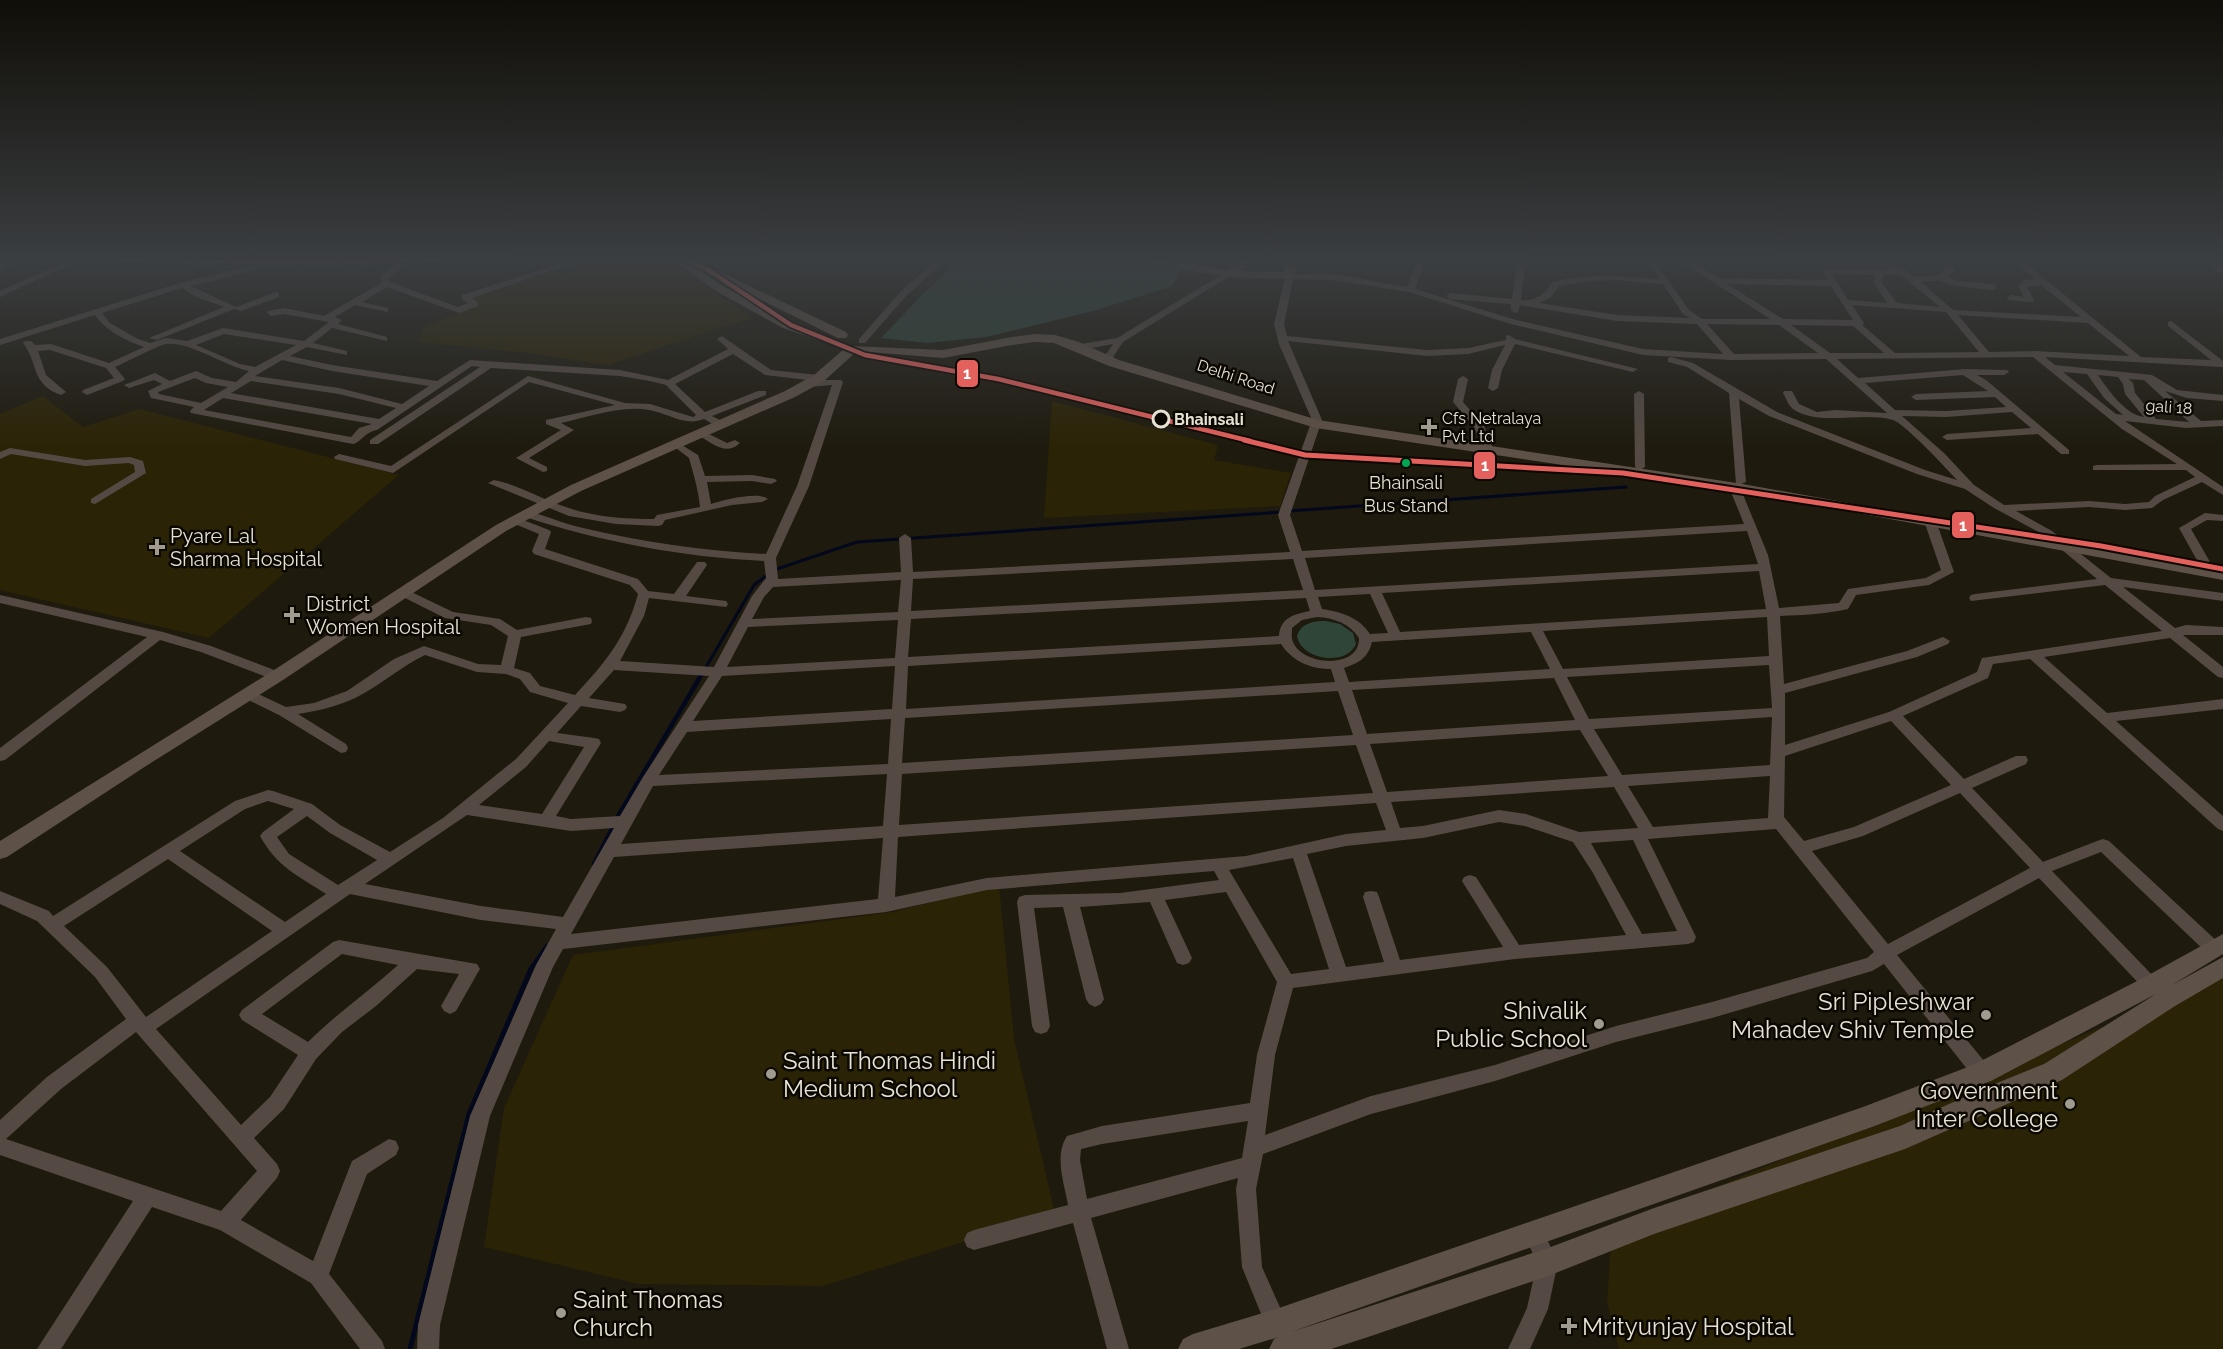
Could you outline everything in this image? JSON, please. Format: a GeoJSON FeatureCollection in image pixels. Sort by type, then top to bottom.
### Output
{"type":"FeatureCollection","features":[{"type":"Feature","properties":{"kind":"main road"},"geometry":{"type":"LineString","coordinates":[[780,322],[856,345],[943,354],[1035,338],[1055,339],[1085,346],[1106,357],[1211,393],[1316,422],[1737,484],[2048,533],[2223,565]]}},
{"type":"Feature","properties":{"kind":"main road"},"geometry":{"type":"LineString","coordinates":[[812,322],[856,345]]}},
{"type":"Feature","properties":{"kind":"main road"},"geometry":{"type":"LineString","coordinates":[[0,850],[276,676],[520,517],[576,488],[703,434],[814,381],[856,345]]}},
{"type":"Feature","properties":{"kind":"main road"},"geometry":{"type":"LineString","coordinates":[[1316,422],[1640,467],[2223,575]]}},
{"type":"Feature","properties":{"kind":"main road"},"geometry":{"type":"LineString","coordinates":[[1193,1349],[1276,1323],[1863,1119],[1982,1073],[2151,985],[2220,952]]}},
{"type":"Feature","properties":{"kind":"main road"},"geometry":{"type":"LineString","coordinates":[[1284,1349],[1548,1262],[1654,1221],[1905,1137],[1996,1095],[2053,1072],[2167,999],[2220,952]]}},
{"type":"Feature","properties":{"kind":"street"},"geometry":{"type":"LineString","coordinates":[[0,342],[64,322]]}},
{"type":"Feature","properties":{"kind":"street"},"geometry":{"type":"LineString","coordinates":[[104,322],[150,346],[166,341],[188,344],[253,374],[403,406]]}},
{"type":"Feature","properties":{"kind":"street"},"geometry":{"type":"LineString","coordinates":[[142,343],[198,322]]}},
{"type":"Feature","properties":{"kind":"street"},"geometry":{"type":"LineString","coordinates":[[384,339],[328,322],[306,344],[280,357],[195,411],[353,441],[363,430],[373,428],[470,363],[620,373],[669,383],[705,416],[722,425]]}},
{"type":"Feature","properties":{"kind":"street"},"geometry":{"type":"LineString","coordinates":[[856,345],[877,322]]}},
{"type":"Feature","properties":{"kind":"street"},"geometry":{"type":"LineString","coordinates":[[1106,357],[1120,340],[1150,322]]}},
{"type":"Feature","properties":{"kind":"street"},"geometry":{"type":"LineString","coordinates":[[1279,322],[1283,338],[1316,422],[1285,512],[1317,613]]}},
{"type":"Feature","properties":{"kind":"street"},"geometry":{"type":"LineString","coordinates":[[1512,341],[1509,339],[1514,322],[1690,365],[1773,414],[1922,472],[1969,487],[2048,533],[2060,545],[2223,674]]}},
{"type":"Feature","properties":{"kind":"street"},"geometry":{"type":"LineString","coordinates":[[1700,322],[1731,357]]}},
{"type":"Feature","properties":{"kind":"street"},"geometry":{"type":"LineString","coordinates":[[1780,322],[1858,322]]}},
{"type":"Feature","properties":{"kind":"street"},"geometry":{"type":"LineString","coordinates":[[1780,322],[1829,357],[1940,455],[1969,487]]}},
{"type":"Feature","properties":{"kind":"street"},"geometry":{"type":"LineString","coordinates":[[1959,322],[1986,354]]}},
{"type":"Feature","properties":{"kind":"street"},"geometry":{"type":"LineString","coordinates":[[2092,322],[2138,359]]}},
{"type":"Feature","properties":{"kind":"street"},"geometry":{"type":"LineString","coordinates":[[1855,323],[1892,355]]}},
{"type":"Feature","properties":{"kind":"street"},"geometry":{"type":"LineString","coordinates":[[2171,324],[2222,364]]}},
{"type":"Feature","properties":{"kind":"street"},"geometry":{"type":"LineString","coordinates":[[188,344],[204,340],[223,331],[306,344],[344,354]]}},
{"type":"Feature","properties":{"kind":"street"},"geometry":{"type":"LineString","coordinates":[[19,336],[33,348],[39,372],[45,382],[61,392]]}},
{"type":"Feature","properties":{"kind":"street"},"geometry":{"type":"LineString","coordinates":[[1283,338],[1427,353],[1468,351],[1512,341],[1633,369]]}},
{"type":"Feature","properties":{"kind":"street"},"geometry":{"type":"LineString","coordinates":[[428,1349],[429,1325],[480,1116],[545,965],[557,943],[561,923],[609,851],[648,781],[718,672],[744,623],[770,571],[830,410],[838,382],[814,381],[768,373],[722,339]]}},
{"type":"Feature","properties":{"kind":"street"},"geometry":{"type":"LineString","coordinates":[[1085,346],[1120,340]]}},
{"type":"Feature","properties":{"kind":"street"},"geometry":{"type":"LineString","coordinates":[[109,366],[166,341]]}},
{"type":"Feature","properties":{"kind":"street"},"geometry":{"type":"LineString","coordinates":[[1493,388],[1497,370],[1512,341]]}},
{"type":"Feature","properties":{"kind":"street"},"geometry":{"type":"LineString","coordinates":[[33,348],[51,347],[109,366],[120,380],[87,392]]}},
{"type":"Feature","properties":{"kind":"street"},"geometry":{"type":"LineString","coordinates":[[669,383],[714,358],[734,350]]}},
{"type":"Feature","properties":{"kind":"street"},"geometry":{"type":"LineString","coordinates":[[1643,352],[1731,357],[2035,354],[2222,364]]}},
{"type":"Feature","properties":{"kind":"street"},"geometry":{"type":"LineString","coordinates":[[2035,354],[2113,417],[2223,492]]}},
{"type":"Feature","properties":{"kind":"street"},"geometry":{"type":"LineString","coordinates":[[280,357],[332,368],[437,384]]}},
{"type":"Feature","properties":{"kind":"street"},"geometry":{"type":"LineString","coordinates":[[374,442],[489,365]]}},
{"type":"Feature","properties":{"kind":"street"},"geometry":{"type":"LineString","coordinates":[[2052,368],[2152,378],[2174,392],[2223,398]]}},
{"type":"Feature","properties":{"kind":"street"},"geometry":{"type":"LineString","coordinates":[[1856,381],[1965,372],[2004,372]]}},
{"type":"Feature","properties":{"kind":"street"},"geometry":{"type":"LineString","coordinates":[[1965,372],[2015,409],[2065,452]]}},
{"type":"Feature","properties":{"kind":"street"},"geometry":{"type":"LineString","coordinates":[[2090,372],[2108,396],[2134,419]]}},
{"type":"Feature","properties":{"kind":"street"},"geometry":{"type":"LineString","coordinates":[[202,406],[155,396],[153,391],[196,374],[209,381],[237,385]]}},
{"type":"Feature","properties":{"kind":"street"},"geometry":{"type":"LineString","coordinates":[[2120,374],[2128,384],[2130,394],[2153,421]]}},
{"type":"Feature","properties":{"kind":"street"},"geometry":{"type":"LineString","coordinates":[[129,385],[155,376],[171,385]]}},
{"type":"Feature","properties":{"kind":"street"},"geometry":{"type":"LineString","coordinates":[[2145,377],[2176,407],[2198,424]]}},
{"type":"Feature","properties":{"kind":"street"},"geometry":{"type":"LineString","coordinates":[[339,457],[393,470],[528,379],[626,406],[650,407],[693,420],[762,393]]}},
{"type":"Feature","properties":{"kind":"street"},"geometry":{"type":"LineString","coordinates":[[1463,379],[1458,402],[1479,426],[1487,446]]}},
{"type":"Feature","properties":{"kind":"street"},"geometry":{"type":"LineString","coordinates":[[1734,392],[1737,484],[1765,567],[1773,612],[1779,712],[1776,818],[1982,1073]]}},
{"type":"Feature","properties":{"kind":"street"},"geometry":{"type":"LineString","coordinates":[[1788,393],[1795,406],[1816,415],[1836,413],[1946,414],[2015,409]]}},
{"type":"Feature","properties":{"kind":"street"},"geometry":{"type":"LineString","coordinates":[[1639,394],[1640,467]]}},
{"type":"Feature","properties":{"kind":"street"},"geometry":{"type":"LineString","coordinates":[[1916,397],[1996,394]]}},
{"type":"Feature","properties":{"kind":"street"},"geometry":{"type":"LineString","coordinates":[[222,395],[379,422]]}},
{"type":"Feature","properties":{"kind":"street"},"geometry":{"type":"LineString","coordinates":[[543,469],[521,458],[569,430],[550,422],[626,406]]}},
{"type":"Feature","properties":{"kind":"street"},"geometry":{"type":"LineString","coordinates":[[1946,414],[1972,435]]}},
{"type":"Feature","properties":{"kind":"street","name":"gali 18"},"geometry":{"type":"LineString","coordinates":[[2113,417],[2198,424],[2223,423]]}},
{"type":"Feature","properties":{"kind":"street"},"geometry":{"type":"LineString","coordinates":[[1947,437],[2040,431]]}},
{"type":"Feature","properties":{"kind":"street"},"geometry":{"type":"LineString","coordinates":[[703,434],[727,447],[735,443]]}},
{"type":"Feature","properties":{"kind":"street"},"geometry":{"type":"LineString","coordinates":[[677,445],[694,457],[704,489],[706,509]]}},
{"type":"Feature","properties":{"kind":"street"},"geometry":{"type":"LineString","coordinates":[[0,456],[10,451],[85,463],[130,460],[138,463],[141,473],[95,501]]}},
{"type":"Feature","properties":{"kind":"street"},"geometry":{"type":"LineString","coordinates":[[2097,468],[2188,467]]}},
{"type":"Feature","properties":{"kind":"street"},"geometry":{"type":"LineString","coordinates":[[2002,508],[2089,504],[2125,507],[2152,505],[2158,498],[2203,477]]}},
{"type":"Feature","properties":{"kind":"street"},"geometry":{"type":"LineString","coordinates":[[699,479],[752,478],[771,481]]}},
{"type":"Feature","properties":{"kind":"street"},"geometry":{"type":"LineString","coordinates":[[494,483],[508,485],[546,504],[578,514],[634,523],[658,523],[661,517],[731,502],[762,499]]}},
{"type":"Feature","properties":{"kind":"street"},"geometry":{"type":"LineString","coordinates":[[2204,562],[2185,528],[2205,516],[2223,518]]}},
{"type":"Feature","properties":{"kind":"street"},"geometry":{"type":"LineString","coordinates":[[520,517],[579,531],[715,555],[770,571],[907,576],[1751,527]]}},
{"type":"Feature","properties":{"kind":"street"},"geometry":{"type":"LineString","coordinates":[[520,517],[545,532],[538,551],[634,582],[644,594],[722,604]]}},
{"type":"Feature","properties":{"kind":"street"},"geometry":{"type":"LineString","coordinates":[[1366,638],[1831,609],[1844,606],[1852,592],[1922,583],[1948,572],[1930,521]]}},
{"type":"Feature","properties":{"kind":"street"},"geometry":{"type":"LineString","coordinates":[[886,905],[907,576],[906,538]]}},
{"type":"Feature","properties":{"kind":"street"},"geometry":{"type":"LineString","coordinates":[[677,599],[701,565]]}},
{"type":"Feature","properties":{"kind":"street"},"geometry":{"type":"LineString","coordinates":[[744,623],[1053,609],[1765,567]]}},
{"type":"Feature","properties":{"kind":"street"},"geometry":{"type":"LineString","coordinates":[[1975,598],[2106,581],[2223,597]]}},
{"type":"Feature","properties":{"kind":"street"},"geometry":{"type":"LineString","coordinates":[[1374,589],[1396,636]]}},
{"type":"Feature","properties":{"kind":"street"},"geometry":{"type":"LineString","coordinates":[[403,592],[450,615],[495,622],[515,634],[586,621]]}},
{"type":"Feature","properties":{"kind":"street"},"geometry":{"type":"LineString","coordinates":[[0,1132],[54,1083],[448,822],[521,763],[611,665],[638,616],[644,594]]}},
{"type":"Feature","properties":{"kind":"street"},"geometry":{"type":"LineString","coordinates":[[0,598],[158,635],[206,649],[276,676]]}},
{"type":"Feature","properties":{"kind":"street"},"geometry":{"type":"LineString","coordinates":[[1317,613],[1348,619],[1362,631],[1366,638],[1365,650],[1360,656],[1336,665],[1319,664],[1303,659],[1291,651],[1284,640],[1284,633],[1291,621],[1317,613]]}},
{"type":"Feature","properties":{"kind":"street"},"geometry":{"type":"LineString","coordinates":[[1286,982],[1515,952],[1688,937],[1618,780],[1584,724],[1535,627]]}},
{"type":"Feature","properties":{"kind":"street"},"geometry":{"type":"LineString","coordinates":[[1778,753],[1894,715],[1983,675],[1987,661],[2035,656],[2172,634],[2186,629],[2223,631]]}},
{"type":"Feature","properties":{"kind":"street"},"geometry":{"type":"LineString","coordinates":[[507,670],[515,634]]}},
{"type":"Feature","properties":{"kind":"street"},"geometry":{"type":"LineString","coordinates":[[0,756],[158,635]]}},
{"type":"Feature","properties":{"kind":"street"},"geometry":{"type":"LineString","coordinates":[[611,665],[718,672],[1284,640]]}},
{"type":"Feature","properties":{"kind":"street"},"geometry":{"type":"LineString","coordinates":[[1776,690],[1800,686],[1912,654],[1943,641]]}},
{"type":"Feature","properties":{"kind":"street"},"geometry":{"type":"LineString","coordinates":[[284,712],[316,707],[352,694],[399,662],[424,650],[477,668],[507,670],[525,676],[535,689],[579,701],[620,707]]}},
{"type":"Feature","properties":{"kind":"street"},"geometry":{"type":"LineString","coordinates":[[2035,656],[2223,825]]}},
{"type":"Feature","properties":{"kind":"street"},"geometry":{"type":"LineString","coordinates":[[683,727],[1775,660]]}},
{"type":"Feature","properties":{"kind":"street"},"geometry":{"type":"LineString","coordinates":[[1336,665],[1395,835]]}},
{"type":"Feature","properties":{"kind":"street"},"geometry":{"type":"LineString","coordinates":[[247,694],[284,712],[341,748]]}},
{"type":"Feature","properties":{"kind":"street"},"geometry":{"type":"LineString","coordinates":[[2103,718],[2223,704]]}},
{"type":"Feature","properties":{"kind":"street"},"geometry":{"type":"LineString","coordinates":[[648,781],[894,771],[1360,738],[1779,712]]}},
{"type":"Feature","properties":{"kind":"street"},"geometry":{"type":"LineString","coordinates":[[1894,715],[2151,985]]}},
{"type":"Feature","properties":{"kind":"street"},"geometry":{"type":"LineString","coordinates":[[546,820],[594,743],[547,735]]}},
{"type":"Feature","properties":{"kind":"street"},"geometry":{"type":"LineString","coordinates":[[1801,848],[1858,832],[2021,760]]}},
{"type":"Feature","properties":{"kind":"street"},"geometry":{"type":"LineString","coordinates":[[609,851],[1777,770]]}},
{"type":"Feature","properties":{"kind":"street"},"geometry":{"type":"LineString","coordinates":[[52,925],[240,805],[268,795],[307,808],[335,829],[391,860]]}},
{"type":"Feature","properties":{"kind":"street"},"geometry":{"type":"LineString","coordinates":[[307,808],[268,836],[283,858],[343,891],[561,923]]}},
{"type":"Feature","properties":{"kind":"street"},"geometry":{"type":"LineString","coordinates":[[465,809],[571,825],[624,822]]}},
{"type":"Feature","properties":{"kind":"street"},"geometry":{"type":"LineString","coordinates":[[557,943],[886,905],[987,884],[1246,862],[1346,840],[1423,832],[1499,816],[1526,820],[1579,838],[1780,823]]}},
{"type":"Feature","properties":{"kind":"street"},"geometry":{"type":"LineString","coordinates":[[1579,838],[1599,869],[1638,942]]}},
{"type":"Feature","properties":{"kind":"street"},"geometry":{"type":"LineString","coordinates":[[974,1240],[1252,1157],[1371,1105],[1495,1073],[1616,1034],[1712,1010],[1872,964],[1886,953],[2041,869],[2103,845],[2220,952]]}},
{"type":"Feature","properties":{"kind":"street"},"geometry":{"type":"LineString","coordinates":[[1298,850],[1340,975]]}},
{"type":"Feature","properties":{"kind":"street"},"geometry":{"type":"LineString","coordinates":[[168,851],[285,931]]}},
{"type":"Feature","properties":{"kind":"street"},"geometry":{"type":"LineString","coordinates":[[1218,864],[1286,982],[1266,1055],[1246,1189],[1252,1267],[1276,1323]]}},
{"type":"Feature","properties":{"kind":"street"},"geometry":{"type":"LineString","coordinates":[[1470,881],[1515,952]]}},
{"type":"Feature","properties":{"kind":"street"},"geometry":{"type":"LineString","coordinates":[[1041,1026],[1025,902],[1155,895],[1230,885]]}},
{"type":"Feature","properties":{"kind":"street"},"geometry":{"type":"LineString","coordinates":[[1155,895],[1183,958]]}},
{"type":"Feature","properties":{"kind":"street"},"geometry":{"type":"LineString","coordinates":[[0,897],[43,916],[101,972],[141,1024],[270,1171],[225,1222]]}},
{"type":"Feature","properties":{"kind":"street"},"geometry":{"type":"LineString","coordinates":[[1371,897],[1394,968]]}},
{"type":"Feature","properties":{"kind":"street"},"geometry":{"type":"LineString","coordinates":[[1070,901],[1095,999]]}},
{"type":"Feature","properties":{"kind":"street"},"geometry":{"type":"LineString","coordinates":[[310,1053],[248,1015],[339,947],[471,969],[450,1006]]}},
{"type":"Feature","properties":{"kind":"street"},"geometry":{"type":"LineString","coordinates":[[241,1138],[277,1103],[310,1053],[336,1026],[370,1001],[414,961]]}},
{"type":"Feature","properties":{"kind":"street"},"geometry":{"type":"LineString","coordinates":[[1118,1349],[1079,1210],[1070,1160],[1071,1147],[1074,1142],[1101,1135],[1259,1110]]}},
{"type":"Feature","properties":{"kind":"street"},"geometry":{"type":"LineString","coordinates":[[0,1146],[225,1222],[318,1276],[374,1349]]}},
{"type":"Feature","properties":{"kind":"street"},"geometry":{"type":"LineString","coordinates":[[318,1276],[358,1168],[389,1148]]}},
{"type":"Feature","properties":{"kind":"street"},"geometry":{"type":"LineString","coordinates":[[48,1349],[148,1196]]}},
{"type":"Feature","properties":{"kind":"street"},"geometry":{"type":"LineString","coordinates":[[1519,1349],[1537,1309],[1548,1262],[1534,1234]]}},
{"type":"Feature","properties":{"kind":"shaded area"},"geometry":{"type":"Polygon","coordinates":[[[437,322],[739,322],[608,365],[528,353],[418,342],[423,328],[437,322]]]}},
{"type":"Feature","properties":{"kind":"shaded area","name":"Pyare Lal Sharma Hospital"},"geometry":{"type":"Polygon","coordinates":[[[43,396],[83,427],[139,409],[399,475],[209,638],[0,590],[0,414],[43,396]]]}},
{"type":"Feature","properties":{"kind":"shaded area"},"geometry":{"type":"Polygon","coordinates":[[[1052,401],[1218,445],[1214,460],[1291,473],[1280,506],[1044,518],[1052,401]]]}},
{"type":"Feature","properties":{"kind":"shaded area","name":"Saint Thomas Hindi Medium School"},"geometry":{"type":"Polygon","coordinates":[[[999,885],[1014,1039],[1055,1213],[823,1286],[639,1284],[484,1247],[504,1108],[573,955],[893,912],[999,885]]]}},
{"type":"Feature","properties":{"kind":"shaded area","name":"Government Inter College"},"geometry":{"type":"Polygon","coordinates":[[[2223,977],[2223,1349],[1619,1349],[1607,1303],[1612,1230],[2223,977]]]}},
{"type":"Feature","properties":{"kind":"green space"},"geometry":{"type":"Polygon","coordinates":[[[896,322],[1048,322],[986,337],[927,343],[881,338],[896,322]]]}},
{"type":"Feature","properties":{"kind":"green space"},"geometry":{"type":"Polygon","coordinates":[[[1326,621],[1340,624],[1353,633],[1356,644],[1351,651],[1343,656],[1324,658],[1306,651],[1300,644],[1297,636],[1301,628],[1312,622],[1326,621]]]}},
{"type":"Feature","properties":{"kind":"waterway"},"geometry":{"type":"LineString","coordinates":[[1289,511],[1626,487]]}},
{"type":"Feature","properties":{"kind":"waterway"},"geometry":{"type":"LineString","coordinates":[[702,674],[754,585],[774,570],[857,542],[1282,512]]}},
{"type":"Feature","properties":{"kind":"waterway"},"geometry":{"type":"LineString","coordinates":[[617,818],[703,672]]}},
{"type":"Feature","properties":{"kind":"waterway"},"geometry":{"type":"LineString","coordinates":[[594,864],[614,825]]}},
{"type":"Feature","properties":{"kind":"waterway"},"geometry":{"type":"LineString","coordinates":[[530,970],[547,946]]}},
{"type":"Feature","properties":{"kind":"waterway"},"geometry":{"type":"LineString","coordinates":[[410,1349],[469,1114],[531,969]]}},
{"type":"Feature","properties":{"kind":"transit line","name":"1"},"geometry":{"type":"LineString","coordinates":[[786,322],[865,355],[998,379],[1305,455],[1623,473],[2101,546],[2223,569]]}},
{"type":"Feature","properties":{"kind":"place","name":"Bhainsali"},"geometry":{"type":"Point","coordinates":[1161,419]}},
{"type":"Feature","properties":{"kind":"place","name":"Cfs Netralaya Pvt Ltd"},"geometry":{"type":"Point","coordinates":[1429,427]}},
{"type":"Feature","properties":{"kind":"place","name":"Bhainsali Bus Stand"},"geometry":{"type":"Point","coordinates":[1406,463]}},
{"type":"Feature","properties":{"kind":"place","name":"Pyare Lal Sharma Hospital"},"geometry":{"type":"Point","coordinates":[157,547]}},
{"type":"Feature","properties":{"kind":"place","name":"District Women Hospital"},"geometry":{"type":"Point","coordinates":[292,615]}},
{"type":"Feature","properties":{"kind":"place","name":"Sri Pipleshwar Mahadev Shiv Temple"},"geometry":{"type":"Point","coordinates":[1986,1015]}},
{"type":"Feature","properties":{"kind":"place","name":"Shivalik Public School"},"geometry":{"type":"Point","coordinates":[1599,1024]}},
{"type":"Feature","properties":{"kind":"place","name":"Saint Thomas Hindi Medium School"},"geometry":{"type":"Point","coordinates":[771,1074]}},
{"type":"Feature","properties":{"kind":"place","name":"Government Inter College"},"geometry":{"type":"Point","coordinates":[2070,1104]}},
{"type":"Feature","properties":{"kind":"place","name":"Saint Thomas Church"},"geometry":{"type":"Point","coordinates":[561,1313]}},
{"type":"Feature","properties":{"kind":"place","name":"Mrityunjay Hospital"},"geometry":{"type":"Point","coordinates":[1569,1326]}}]}
